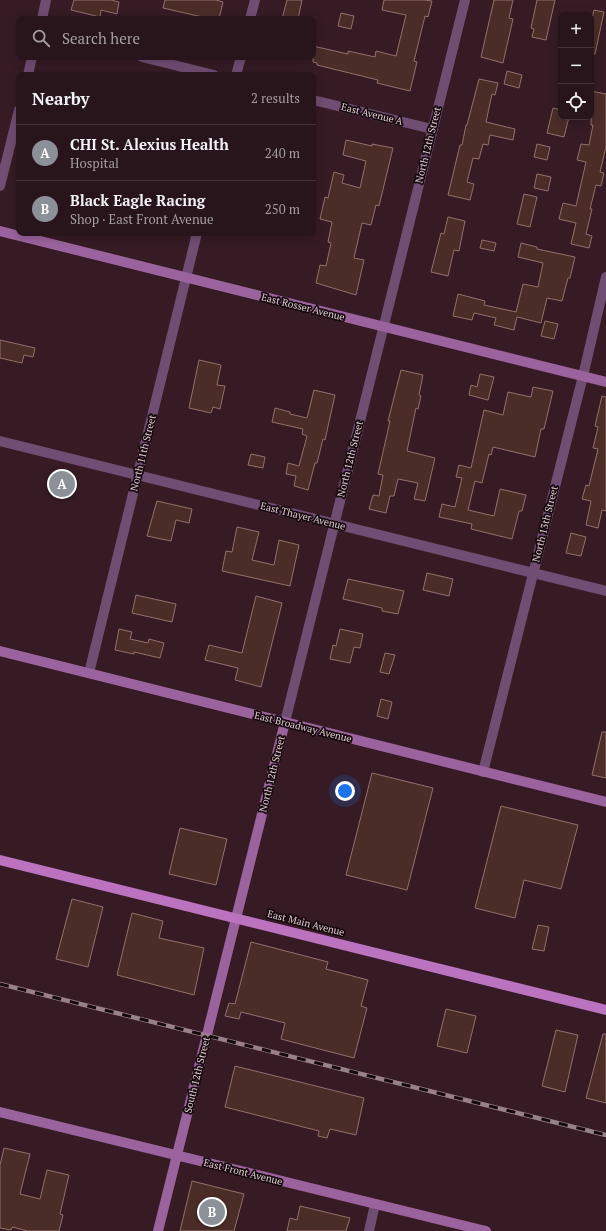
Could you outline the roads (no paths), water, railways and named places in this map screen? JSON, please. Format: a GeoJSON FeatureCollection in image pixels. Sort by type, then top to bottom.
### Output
{"type":"FeatureCollection","features":[{"type":"Feature","properties":{"kind":"main road","name":"East Main Avenue"},"geometry":{"type":"LineString","coordinates":[[0,860],[606,1010]]}},
{"type":"Feature","properties":{"kind":"street"},"geometry":{"type":"LineString","coordinates":[[43,16],[46,0]]}},
{"type":"Feature","properties":{"kind":"street"},"geometry":{"type":"LineString","coordinates":[[251,16],[255,0]]}},
{"type":"Feature","properties":{"kind":"street","name":"North 12th Street"},"geometry":{"type":"LineString","coordinates":[[236,918],[465,0]]}},
{"type":"Feature","properties":{"kind":"street"},"geometry":{"type":"LineString","coordinates":[[29,72],[31,60]]}},
{"type":"Feature","properties":{"kind":"street"},"geometry":{"type":"LineString","coordinates":[[154,60],[202,72]]}},
{"type":"Feature","properties":{"kind":"street"},"geometry":{"type":"LineString","coordinates":[[237,72],[240,60]]}},
{"type":"Feature","properties":{"kind":"street","name":"East Avenue A"},"geometry":{"type":"LineString","coordinates":[[316,101],[432,129]]}},
{"type":"Feature","properties":{"kind":"street"},"geometry":{"type":"LineString","coordinates":[[0,186],[16,122]]}},
{"type":"Feature","properties":{"kind":"street","name":"East Rosser Avenue"},"geometry":{"type":"LineString","coordinates":[[0,231],[16,235]]}},
{"type":"Feature","properties":{"kind":"street","name":"East Rosser Avenue"},"geometry":{"type":"LineString","coordinates":[[20,236],[606,382]]}},
{"type":"Feature","properties":{"kind":"street","name":"North 11th Street"},"geometry":{"type":"LineString","coordinates":[[90,673],[196,236]]}},
{"type":"Feature","properties":{"kind":"street","name":"North 13th Street"},"geometry":{"type":"LineString","coordinates":[[483,772],[583,376],[606,277]]}},
{"type":"Feature","properties":{"kind":"street","name":"East Thayer Avenue"},"geometry":{"type":"LineString","coordinates":[[0,441],[606,591]]}},
{"type":"Feature","properties":{"kind":"street","name":"East Broadway Avenue"},"geometry":{"type":"LineString","coordinates":[[0,651],[606,802]]}},
{"type":"Feature","properties":{"kind":"street","name":"South 12th Street"},"geometry":{"type":"LineString","coordinates":[[158,1231],[236,918]]}},
{"type":"Feature","properties":{"kind":"street","name":"East Front Avenue"},"geometry":{"type":"LineString","coordinates":[[0,1112],[486,1231]]}},
{"type":"Feature","properties":{"kind":"street"},"geometry":{"type":"LineString","coordinates":[[369,1231],[375,1204]]}},
{"type":"Feature","properties":{"kind":"railway"},"geometry":{"type":"LineString","coordinates":[[0,984],[606,1135]]}},
{"type":"Feature","properties":{"kind":"place","name":"CHI St. Alexius Health"},"geometry":{"type":"Point","coordinates":[62,484]}},
{"type":"Feature","properties":{"kind":"place","name":"Black Eagle Racing"},"geometry":{"type":"Point","coordinates":[212,1212]}}]}
